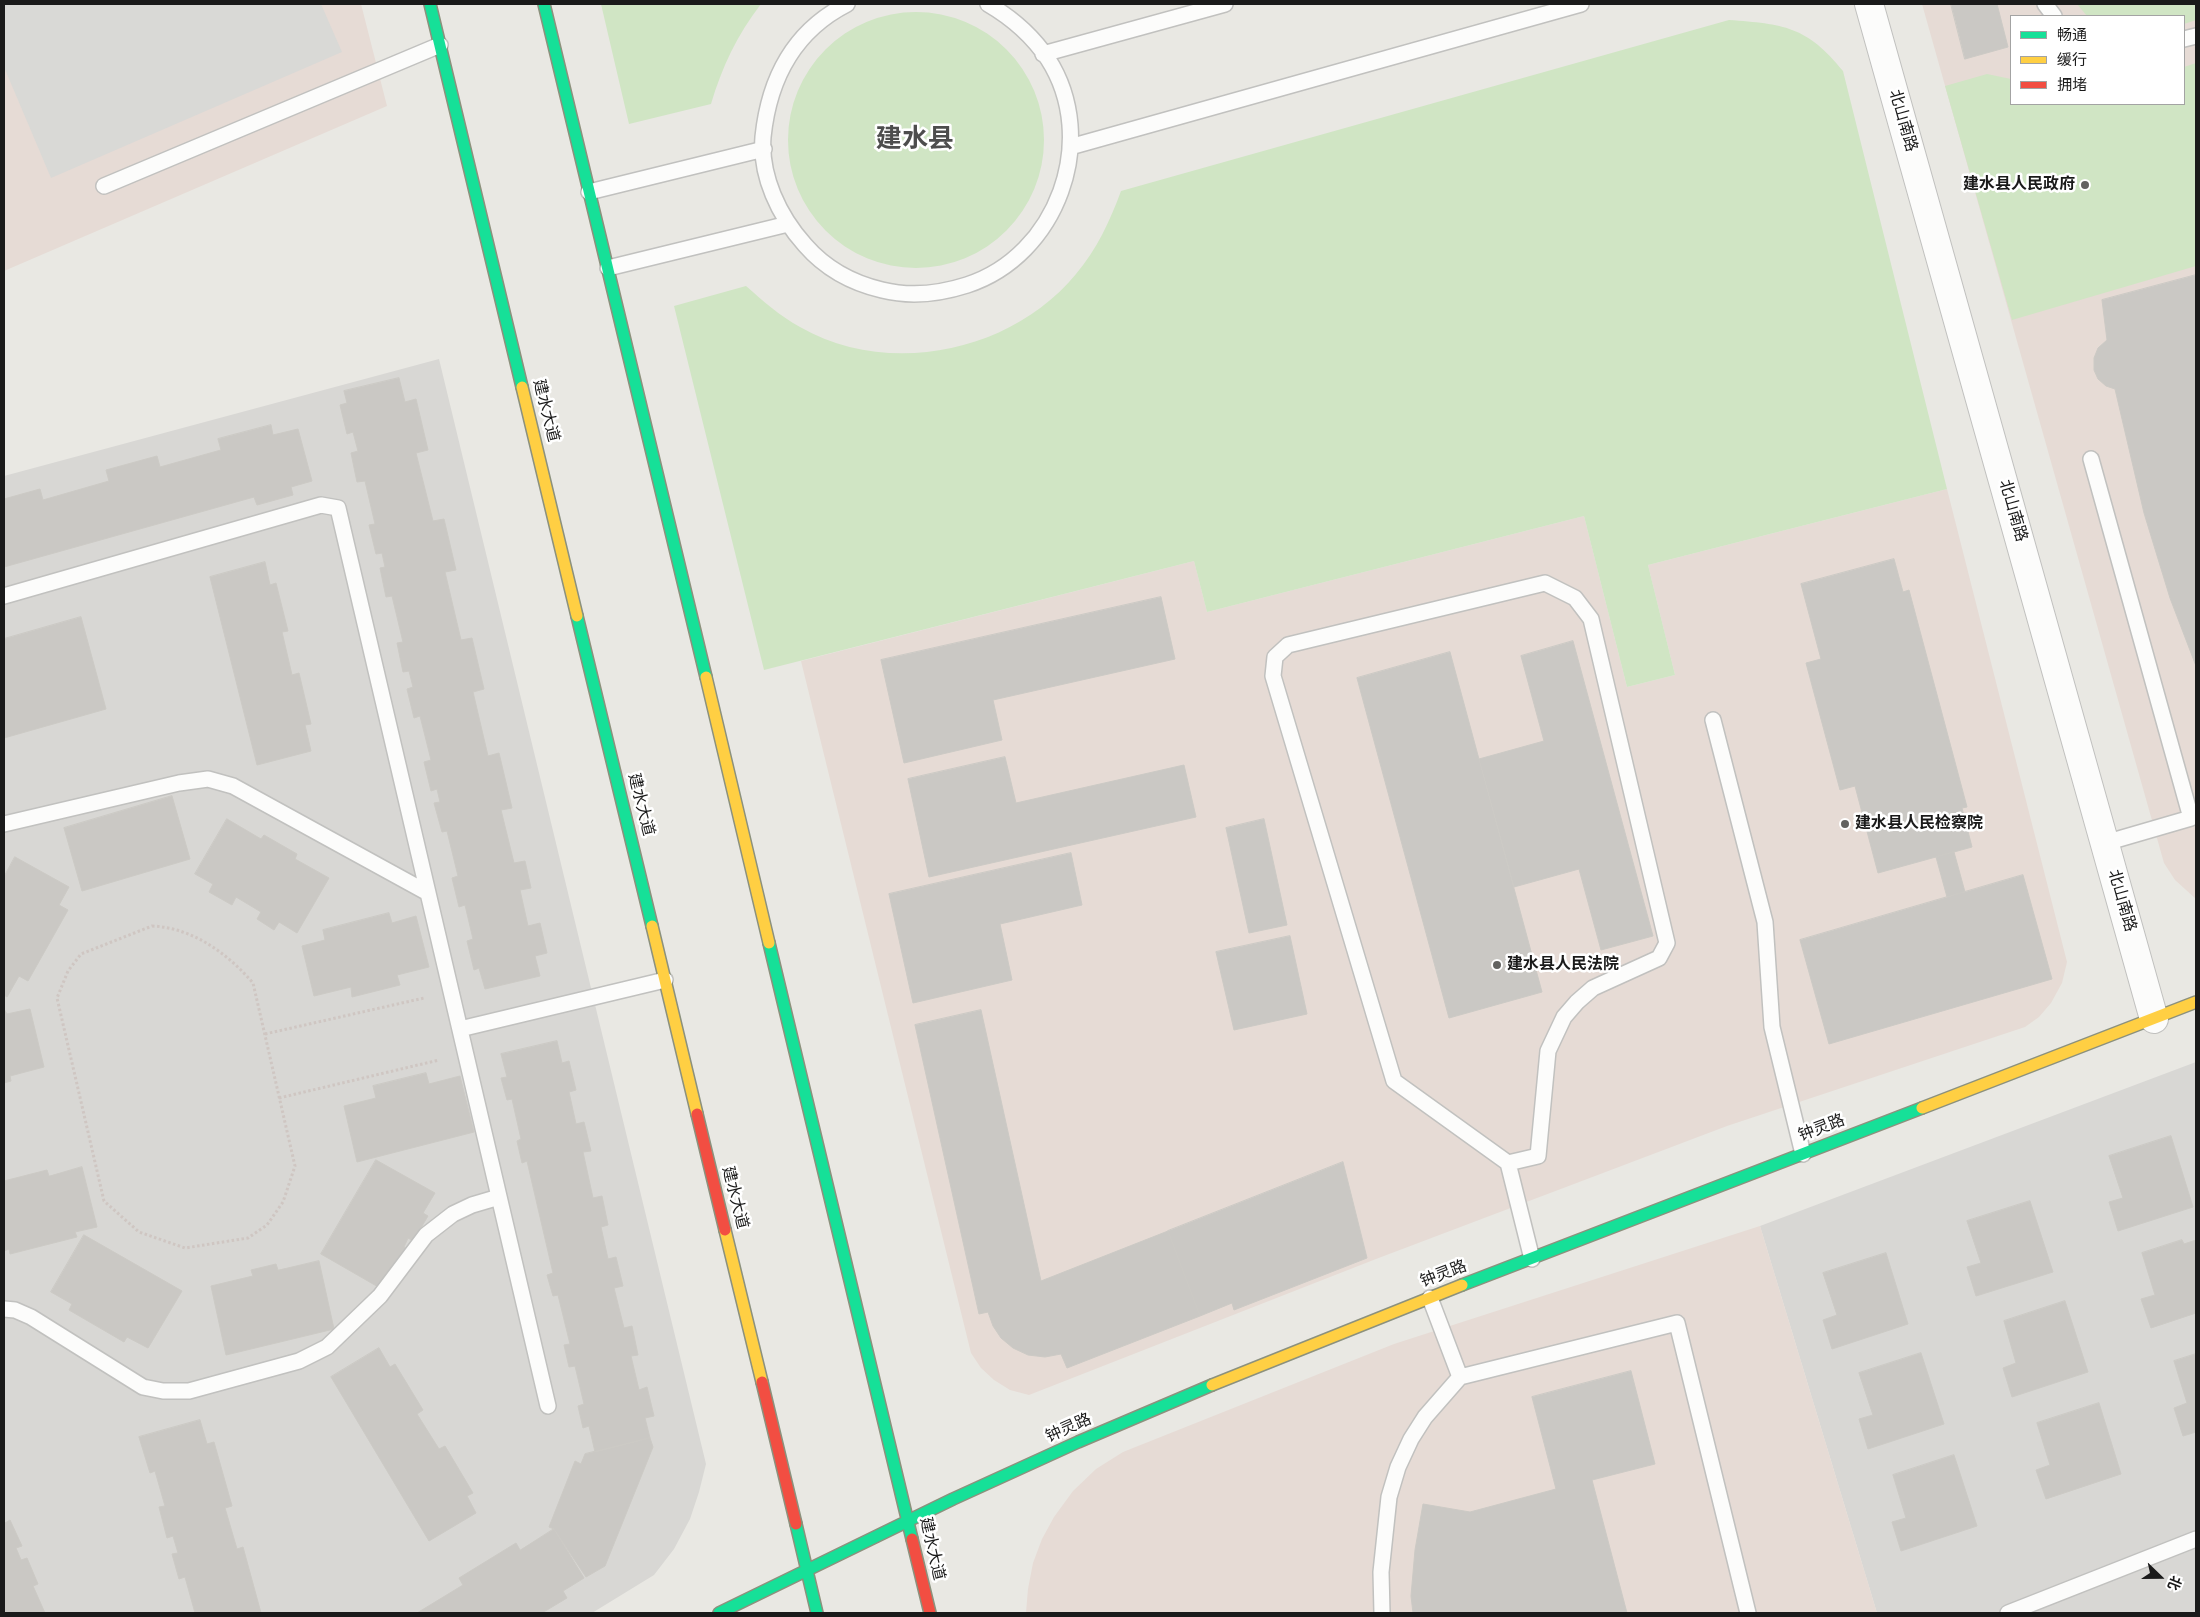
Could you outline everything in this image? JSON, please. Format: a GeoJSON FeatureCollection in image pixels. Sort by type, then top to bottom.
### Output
{"type":"FeatureCollection","features":[{"type":"Feature","properties":{"kind":"main road","name":"建水大道"},"geometry":{"type":"LineString","coordinates":[[430,4],[817,1613]]}},
{"type":"Feature","properties":{"kind":"main road","name":"建水大道"},"geometry":{"type":"LineString","coordinates":[[544,4],[930,1613]]}},
{"type":"Feature","properties":{"kind":"main road","name":"钟灵路"},"geometry":{"type":"LineString","coordinates":[[719,1613],[908,1520],[1069,1446],[1218,1382],[1430,1298],[2196,1002]]}},
{"type":"Feature","properties":{"kind":"street","name":"北山南路"},"geometry":{"type":"LineString","coordinates":[[1869,4],[2154,1018]]}},
{"type":"Feature","properties":{"kind":"lane"},"geometry":{"type":"LineString","coordinates":[[847,4],[834,10],[810,30],[790,54],[775,81],[766,112],[764,149],[769,182],[776,204],[788,224],[812,254],[837,272],[866,286],[894,293],[922,294],[951,290],[978,282],[1004,268],[1026,249],[1038,234],[1058,201],[1067,173],[1070,148],[1069,114],[1061,85],[1030,35],[1007,16],[988,4]]}},
{"type":"Feature","properties":{"kind":"lane"},"geometry":{"type":"LineString","coordinates":[[1043,54],[1225,4]]}},
{"type":"Feature","properties":{"kind":"lane"},"geometry":{"type":"LineString","coordinates":[[1070,148],[1581,4]]}},
{"type":"Feature","properties":{"kind":"lane"},"geometry":{"type":"LineString","coordinates":[[2045,4],[2053,15]]}},
{"type":"Feature","properties":{"kind":"lane"},"geometry":{"type":"LineString","coordinates":[[104,186],[440,45]]}},
{"type":"Feature","properties":{"kind":"lane"},"geometry":{"type":"LineString","coordinates":[[589,192],[764,149]]}},
{"type":"Feature","properties":{"kind":"lane"},"geometry":{"type":"LineString","coordinates":[[608,268],[788,224]]}},
{"type":"Feature","properties":{"kind":"lane"},"geometry":{"type":"LineString","coordinates":[[2091,459],[2194,825],[2104,843]]}},
{"type":"Feature","properties":{"kind":"lane"},"geometry":{"type":"LineString","coordinates":[[4,596],[321,505],[338,508],[548,1406]]}},
{"type":"Feature","properties":{"kind":"lane"},"geometry":{"type":"LineString","coordinates":[[1508,1163],[1538,1156],[1548,1051],[1564,1017],[1593,988],[1659,958],[1667,943],[1591,619],[1575,598],[1545,583],[1288,645],[1275,657],[1273,676],[1394,1081],[1508,1163],[1532,1259]]}},
{"type":"Feature","properties":{"kind":"lane"},"geometry":{"type":"LineString","coordinates":[[1714,720],[1765,922],[1772,1027],[1803,1154]]}},
{"type":"Feature","properties":{"kind":"lane"},"geometry":{"type":"LineString","coordinates":[[4,824],[170,785],[208,779],[233,786],[428,892]]}},
{"type":"Feature","properties":{"kind":"lane"},"geometry":{"type":"LineString","coordinates":[[460,1029],[665,980]]}},
{"type":"Feature","properties":{"kind":"lane"},"geometry":{"type":"LineString","coordinates":[[4,1309],[15,1310],[31,1317],[143,1387],[163,1392],[189,1391],[299,1361],[327,1347],[380,1296],[426,1235],[453,1214],[472,1205],[499,1197]]}},
{"type":"Feature","properties":{"kind":"lane"},"geometry":{"type":"LineString","coordinates":[[1430,1298],[1460,1377]]}},
{"type":"Feature","properties":{"kind":"lane"},"geometry":{"type":"LineString","coordinates":[[1382,1613],[1381,1572],[1389,1497],[1398,1468],[1411,1440],[1425,1417],[1460,1377],[1677,1323],[1748,1613]]}},
{"type":"Feature","properties":{"kind":"lane"},"geometry":{"type":"LineString","coordinates":[[2008,1613],[2196,1539]]}},
{"type":"Feature","properties":{"kind":"path"},"geometry":{"type":"LineString","coordinates":[[152,926],[166,926],[182,930],[220,950],[238,965],[253,983],[265,1034],[295,1166],[283,1202],[267,1225],[248,1238],[185,1248],[138,1232],[104,1201],[58,998],[68,971],[81,954],[152,926]]}},
{"type":"Feature","properties":{"kind":"path"},"geometry":{"type":"LineString","coordinates":[[265,1034],[451,991]]}},
{"type":"Feature","properties":{"kind":"path"},"geometry":{"type":"LineString","coordinates":[[279,1098],[466,1054]]}},
{"type":"Feature","properties":{"kind":"shaded area"},"geometry":{"type":"Polygon","coordinates":[[[4,4],[361,4],[387,106],[4,271],[4,4]]]}},
{"type":"Feature","properties":{"kind":"shaded area"},"geometry":{"type":"Polygon","coordinates":[[[4,4],[321,4],[342,52],[51,178],[4,67],[4,4]]]}},
{"type":"Feature","properties":{"kind":"shaded area"},"geometry":{"type":"Polygon","coordinates":[[[1922,4],[2196,4],[2196,899],[2175,880],[2164,863],[1922,4]]]}},
{"type":"Feature","properties":{"kind":"shaded area"},"geometry":{"type":"Polygon","coordinates":[[[439,359],[706,1464],[690,1519],[674,1549],[654,1575],[592,1613],[4,1613],[4,476],[439,359]]]}},
{"type":"Feature","properties":{"kind":"shaded area"},"geometry":{"type":"Polygon","coordinates":[[[1947,489],[2067,962],[2062,983],[2051,1003],[2039,1017],[2025,1027],[1727,1126],[1376,1259],[1029,1395],[1010,1390],[994,1380],[981,1368],[971,1353],[801,661],[1194,561],[1207,612],[1584,516],[1627,687],[1675,675],[1648,565],[1947,489]]]}},
{"type":"Feature","properties":{"kind":"shaded area"},"geometry":{"type":"Polygon","coordinates":[[[2196,1062],[2196,1613],[1877,1613],[1760,1226],[2196,1062]]]}},
{"type":"Feature","properties":{"kind":"shaded area"},"geometry":{"type":"Polygon","coordinates":[[[1760,1226],[1877,1613],[1026,1613],[1033,1563],[1042,1539],[1054,1517],[1073,1491],[1096,1469],[1123,1452],[1394,1344],[1760,1226]]]}},
{"type":"Feature","properties":{"kind":"green space"},"geometry":{"type":"Polygon","coordinates":[[[601,4],[761,4],[731,52],[711,104],[629,124],[601,4]]]}},
{"type":"Feature","properties":{"kind":"green space"},"geometry":{"type":"Polygon","coordinates":[[[2077,4],[2196,4],[2196,20],[2185,24],[2185,15],[2086,15],[2077,4]]]}},
{"type":"Feature","properties":{"kind":"green space"},"geometry":{"type":"Polygon","coordinates":[[[916,12],[953,18],[976,27],[997,41],[1015,59],[1034,91],[1041,115],[1044,140],[1038,177],[1029,200],[1015,221],[997,239],[965,258],[941,265],[916,268],[879,262],[856,253],[835,239],[817,221],[798,189],[791,165],[788,140],[794,103],[803,80],[817,59],[835,41],[867,22],[891,15],[916,12]]]}},
{"type":"Feature","properties":{"kind":"green space"},"geometry":{"type":"Polygon","coordinates":[[[1729,20],[1765,23],[1793,30],[1818,45],[1843,71],[1947,489],[1648,565],[1675,675],[1627,687],[1584,516],[1207,612],[1194,561],[764,670],[674,306],[746,286],[793,323],[835,343],[872,351],[910,353],[947,349],[984,338],[1018,322],[1049,301],[1076,274],[1097,245],[1121,191],[1729,20]]]}},
{"type":"Feature","properties":{"kind":"green space","name":"建水县人民政府"},"geometry":{"type":"Polygon","coordinates":[[[2196,63],[2196,266],[2012,320],[1945,86],[1987,74],[2010,79],[2010,105],[2185,105],[2185,67],[2196,63]]]}},
{"type":"Feature","properties":{"kind":"building"},"geometry":{"type":"Polygon","coordinates":[[[1951,4],[1997,4],[2008,47],[1965,59],[1951,4]]]}},
{"type":"Feature","properties":{"kind":"building"},"geometry":{"type":"Polygon","coordinates":[[[2196,275],[2196,666],[2170,598],[2144,513],[2115,389],[2106,386],[2098,379],[2094,370],[2094,358],[2098,348],[2107,340],[2102,300],[2196,275]]]}},
{"type":"Feature","properties":{"kind":"building"},"geometry":{"type":"Polygon","coordinates":[[[399,378],[405,402],[416,399],[428,450],[416,453],[433,521],[444,519],[456,570],[445,572],[461,640],[472,638],[484,689],[473,692],[488,756],[499,753],[512,808],[501,810],[514,863],[525,861],[531,888],[520,890],[528,926],[540,923],[547,953],[535,956],[540,976],[485,989],[479,968],[474,970],[467,941],[473,939],[465,905],[459,907],[452,878],[458,876],[447,831],[442,832],[434,803],[440,802],[437,789],[431,791],[424,762],[431,760],[420,716],[414,718],[407,689],[413,687],[409,671],[403,672],[397,643],[403,642],[392,596],[386,597],[380,568],[385,567],[382,553],[376,554],[369,525],[375,524],[365,481],[357,482],[351,453],[358,451],[353,432],[347,434],[340,405],[347,403],[344,391],[399,378]]]}},
{"type":"Feature","properties":{"kind":"building"},"geometry":{"type":"Polygon","coordinates":[[[271,425],[273,435],[298,429],[312,481],[291,487],[293,495],[257,505],[254,497],[4,567],[4,499],[40,489],[43,500],[109,481],[106,470],[157,456],[160,467],[221,450],[218,439],[271,425]]]}},
{"type":"Feature","properties":{"kind":"building"},"geometry":{"type":"Polygon","coordinates":[[[1894,559],[1903,592],[1909,590],[1967,807],[1962,808],[1972,847],[1878,873],[1855,786],[1840,790],[1806,663],[1821,659],[1801,584],[1894,559]]]}},
{"type":"Feature","properties":{"kind":"building"},"geometry":{"type":"Polygon","coordinates":[[[265,562],[270,585],[276,583],[288,631],[282,632],[292,675],[299,673],[311,724],[305,725],[311,751],[257,765],[210,577],[265,562]]]}},
{"type":"Feature","properties":{"kind":"building"},"geometry":{"type":"Polygon","coordinates":[[[1161,597],[1175,659],[993,700],[1002,740],[904,763],[881,660],[1161,597]]]}},
{"type":"Feature","properties":{"kind":"building"},"geometry":{"type":"Polygon","coordinates":[[[81,617],[106,709],[4,738],[4,639],[81,617]]]}},
{"type":"Feature","properties":{"kind":"building"},"geometry":{"type":"Polygon","coordinates":[[[1573,641],[1653,936],[1601,950],[1579,869],[1514,887],[1479,759],[1544,741],[1521,656],[1573,641]]]}},
{"type":"Feature","properties":{"kind":"building"},"geometry":{"type":"Polygon","coordinates":[[[1450,652],[1542,992],[1449,1018],[1357,678],[1450,652]]]}},
{"type":"Feature","properties":{"kind":"building"},"geometry":{"type":"Polygon","coordinates":[[[1005,757],[1016,803],[1184,765],[1196,817],[929,877],[908,779],[1005,757]]]}},
{"type":"Feature","properties":{"kind":"building"},"geometry":{"type":"Polygon","coordinates":[[[172,796],[190,859],[82,891],[64,828],[172,796]]]}},
{"type":"Feature","properties":{"kind":"building"},"geometry":{"type":"Polygon","coordinates":[[[227,819],[261,839],[264,835],[297,854],[295,859],[329,878],[297,933],[279,922],[274,930],[257,919],[261,912],[236,897],[232,905],[209,892],[213,884],[195,874],[227,819]]]}},
{"type":"Feature","properties":{"kind":"building"},"geometry":{"type":"Polygon","coordinates":[[[1264,819],[1287,925],[1249,933],[1226,828],[1264,819]]]}},
{"type":"Feature","properties":{"kind":"building"},"geometry":{"type":"Polygon","coordinates":[[[1954,852],[1965,892],[1947,897],[1936,857],[1954,852]]]}},
{"type":"Feature","properties":{"kind":"building"},"geometry":{"type":"Polygon","coordinates":[[[1071,853],[1082,905],[1000,924],[1012,980],[913,1003],[889,894],[1071,853]]]}},
{"type":"Feature","properties":{"kind":"building"},"geometry":{"type":"Polygon","coordinates":[[[15,857],[69,887],[59,905],[68,910],[28,981],[19,976],[7,997],[4,995],[4,877],[15,857]]]}},
{"type":"Feature","properties":{"kind":"building"},"geometry":{"type":"Polygon","coordinates":[[[2023,875],[2052,979],[1829,1044],[1800,940],[2023,875]]]}},
{"type":"Feature","properties":{"kind":"building"},"geometry":{"type":"Polygon","coordinates":[[[389,913],[392,923],[416,916],[429,967],[397,975],[400,985],[352,997],[351,987],[314,996],[302,946],[325,940],[323,930],[389,913]]]}},
{"type":"Feature","properties":{"kind":"building"},"geometry":{"type":"Polygon","coordinates":[[[1290,936],[1307,1014],[1234,1030],[1216,952],[1290,936]]]}},
{"type":"Feature","properties":{"kind":"building"},"geometry":{"type":"Polygon","coordinates":[[[4,1009],[7,1014],[30,1009],[44,1067],[10,1076],[11,1081],[4,1083],[4,1009]]]}},
{"type":"Feature","properties":{"kind":"building"},"geometry":{"type":"Polygon","coordinates":[[[981,1010],[1041,1281],[1168,1231],[1200,1316],[1067,1368],[1061,1354],[1045,1357],[1028,1355],[1013,1348],[1001,1338],[993,1326],[988,1312],[979,1314],[915,1025],[981,1010]]]}},
{"type":"Feature","properties":{"kind":"building"},"geometry":{"type":"Polygon","coordinates":[[[557,1041],[562,1063],[569,1061],[576,1090],[569,1092],[576,1124],[584,1122],[591,1151],[583,1152],[593,1198],[602,1196],[608,1225],[601,1227],[608,1259],[616,1257],[623,1286],[614,1288],[624,1328],[632,1326],[638,1355],[631,1356],[639,1390],[647,1387],[654,1416],[645,1418],[650,1438],[595,1452],[589,1426],[583,1428],[578,1406],[584,1404],[575,1366],[569,1367],[564,1345],[570,1344],[558,1295],[553,1296],[547,1275],[553,1273],[527,1161],[522,1163],[517,1141],[521,1139],[512,1099],[507,1100],[501,1078],[507,1077],[501,1054],[557,1041]]]}},
{"type":"Feature","properties":{"kind":"building"},"geometry":{"type":"Polygon","coordinates":[[[426,1073],[429,1084],[460,1076],[474,1132],[357,1162],[344,1106],[376,1098],[373,1086],[426,1073]]]}},
{"type":"Feature","properties":{"kind":"building"},"geometry":{"type":"Polygon","coordinates":[[[2171,1136],[2193,1207],[2118,1231],[2109,1202],[2123,1198],[2109,1156],[2171,1136]]]}},
{"type":"Feature","properties":{"kind":"building"},"geometry":{"type":"Polygon","coordinates":[[[376,1160],[435,1193],[423,1213],[428,1216],[413,1241],[408,1238],[404,1247],[408,1250],[380,1288],[321,1254],[376,1160]]]}},
{"type":"Feature","properties":{"kind":"building"},"geometry":{"type":"Polygon","coordinates":[[[1343,1162],[1367,1258],[1234,1310],[1232,1303],[1200,1316],[1168,1231],[1343,1162]]]}},
{"type":"Feature","properties":{"kind":"building"},"geometry":{"type":"Polygon","coordinates":[[[82,1167],[97,1227],[75,1232],[77,1237],[10,1254],[9,1249],[4,1251],[4,1181],[47,1170],[49,1176],[82,1167]]]}},
{"type":"Feature","properties":{"kind":"building"},"geometry":{"type":"Polygon","coordinates":[[[2030,1201],[2053,1272],[1976,1296],[1967,1267],[1981,1263],[1967,1221],[2030,1201]]]}},
{"type":"Feature","properties":{"kind":"building"},"geometry":{"type":"Polygon","coordinates":[[[84,1235],[182,1291],[148,1348],[127,1337],[124,1342],[69,1310],[72,1304],[51,1292],[84,1235]]]}},
{"type":"Feature","properties":{"kind":"building"},"geometry":{"type":"Polygon","coordinates":[[[2182,1240],[2184,1244],[2196,1240],[2196,1313],[2151,1328],[2141,1299],[2155,1295],[2142,1253],[2182,1240]]]}},
{"type":"Feature","properties":{"kind":"building"},"geometry":{"type":"Polygon","coordinates":[[[1886,1253],[1908,1324],[1832,1349],[1823,1320],[1837,1315],[1823,1273],[1886,1253]]]}},
{"type":"Feature","properties":{"kind":"building"},"geometry":{"type":"Polygon","coordinates":[[[319,1261],[334,1329],[226,1355],[211,1286],[253,1276],[251,1270],[276,1264],[278,1270],[319,1261]]]}},
{"type":"Feature","properties":{"kind":"building"},"geometry":{"type":"Polygon","coordinates":[[[2065,1301],[2088,1372],[2012,1397],[2003,1368],[2016,1363],[2004,1321],[2065,1301]]]}},
{"type":"Feature","properties":{"kind":"building"},"geometry":{"type":"Polygon","coordinates":[[[379,1348],[390,1367],[395,1364],[423,1410],[417,1414],[439,1449],[445,1446],[473,1493],[467,1496],[476,1513],[429,1541],[331,1377],[379,1348]]]}},
{"type":"Feature","properties":{"kind":"building"},"geometry":{"type":"Polygon","coordinates":[[[1921,1353],[1944,1424],[1868,1449],[1859,1419],[1873,1415],[1859,1373],[1921,1353]]]}},
{"type":"Feature","properties":{"kind":"building"},"geometry":{"type":"Polygon","coordinates":[[[2196,1354],[2196,1432],[2183,1436],[2174,1408],[2187,1403],[2174,1361],[2196,1354]]]}},
{"type":"Feature","properties":{"kind":"building"},"geometry":{"type":"Polygon","coordinates":[[[1631,1371],[1655,1464],[1592,1480],[1627,1613],[1413,1613],[1411,1596],[1415,1550],[1423,1504],[1470,1512],[1556,1489],[1532,1397],[1631,1371]]]}},
{"type":"Feature","properties":{"kind":"building"},"geometry":{"type":"Polygon","coordinates":[[[2099,1403],[2121,1474],[2046,1499],[2036,1470],[2050,1465],[2037,1423],[2099,1403]]]}},
{"type":"Feature","properties":{"kind":"building"},"geometry":{"type":"Polygon","coordinates":[[[200,1420],[207,1444],[214,1442],[232,1506],[225,1508],[237,1549],[243,1547],[261,1613],[195,1613],[185,1577],[179,1579],[172,1554],[178,1553],[173,1536],[167,1538],[159,1507],[165,1506],[155,1471],[150,1473],[139,1437],[200,1420]]]}},
{"type":"Feature","properties":{"kind":"building"},"geometry":{"type":"Polygon","coordinates":[[[650,1438],[653,1447],[605,1566],[586,1577],[554,1529],[549,1527],[575,1461],[581,1464],[585,1454],[650,1438]]]}},
{"type":"Feature","properties":{"kind":"building"},"geometry":{"type":"Polygon","coordinates":[[[1954,1455],[1977,1526],[1901,1551],[1892,1522],[1906,1518],[1893,1475],[1954,1455]]]}},
{"type":"Feature","properties":{"kind":"building"},"geometry":{"type":"Polygon","coordinates":[[[4,1520],[5,1523],[10,1520],[22,1546],[16,1548],[21,1560],[27,1558],[38,1584],[33,1586],[45,1613],[4,1613],[4,1520]]]}},
{"type":"Feature","properties":{"kind":"building"},"geometry":{"type":"Polygon","coordinates":[[[554,1529],[584,1578],[563,1591],[567,1598],[542,1613],[417,1613],[463,1585],[459,1578],[516,1543],[520,1550],[554,1529]]]}},
{"type":"Feature","properties":{"kind":"traffic: fast"},"geometry":{"type":"LineString","coordinates":[[430,4],[522,387]]}},
{"type":"Feature","properties":{"kind":"traffic: fast"},"geometry":{"type":"LineString","coordinates":[[544,4],[706,677]]}},
{"type":"Feature","properties":{"kind":"traffic: fast"},"geometry":{"type":"LineString","coordinates":[[577,616],[652,926]]}},
{"type":"Feature","properties":{"kind":"traffic: fast"},"geometry":{"type":"LineString","coordinates":[[769,943],[912,1539]]}},
{"type":"Feature","properties":{"kind":"traffic: fast"},"geometry":{"type":"LineString","coordinates":[[1462,1285],[1922,1108]]}},
{"type":"Feature","properties":{"kind":"traffic: fast"},"geometry":{"type":"LineString","coordinates":[[719,1613],[953,1499],[1078,1442],[1212,1385]]}},
{"type":"Feature","properties":{"kind":"traffic: fast"},"geometry":{"type":"LineString","coordinates":[[796,1524],[817,1613]]}},
{"type":"Feature","properties":{"kind":"traffic: slow"},"geometry":{"type":"LineString","coordinates":[[522,387],[577,616]]}},
{"type":"Feature","properties":{"kind":"traffic: slow"},"geometry":{"type":"LineString","coordinates":[[706,677],[769,943]]}},
{"type":"Feature","properties":{"kind":"traffic: slow"},"geometry":{"type":"LineString","coordinates":[[652,926],[697,1114]]}},
{"type":"Feature","properties":{"kind":"traffic: slow"},"geometry":{"type":"LineString","coordinates":[[1922,1108],[2196,1002]]}},
{"type":"Feature","properties":{"kind":"traffic: slow"},"geometry":{"type":"LineString","coordinates":[[725,1230],[762,1382]]}},
{"type":"Feature","properties":{"kind":"traffic: slow"},"geometry":{"type":"LineString","coordinates":[[1212,1385],[1462,1285]]}},
{"type":"Feature","properties":{"kind":"traffic: jam"},"geometry":{"type":"LineString","coordinates":[[697,1114],[725,1230]]}},
{"type":"Feature","properties":{"kind":"traffic: jam"},"geometry":{"type":"LineString","coordinates":[[762,1382],[796,1524]]}},
{"type":"Feature","properties":{"kind":"traffic: jam"},"geometry":{"type":"LineString","coordinates":[[912,1539],[930,1613]]}},
{"type":"Feature","properties":{"kind":"place","name":"建水县人民政府"},"geometry":{"type":"Point","coordinates":[2085,185]}},
{"type":"Feature","properties":{"kind":"place","name":"建水县人民检察院"},"geometry":{"type":"Point","coordinates":[1845,824]}},
{"type":"Feature","properties":{"kind":"place","name":"建水县人民法院"},"geometry":{"type":"Point","coordinates":[1497,965]}},
{"type":"Feature","properties":{"kind":"district","name":"建水县"},"geometry":{"type":"Point","coordinates":[915,141]}}]}
